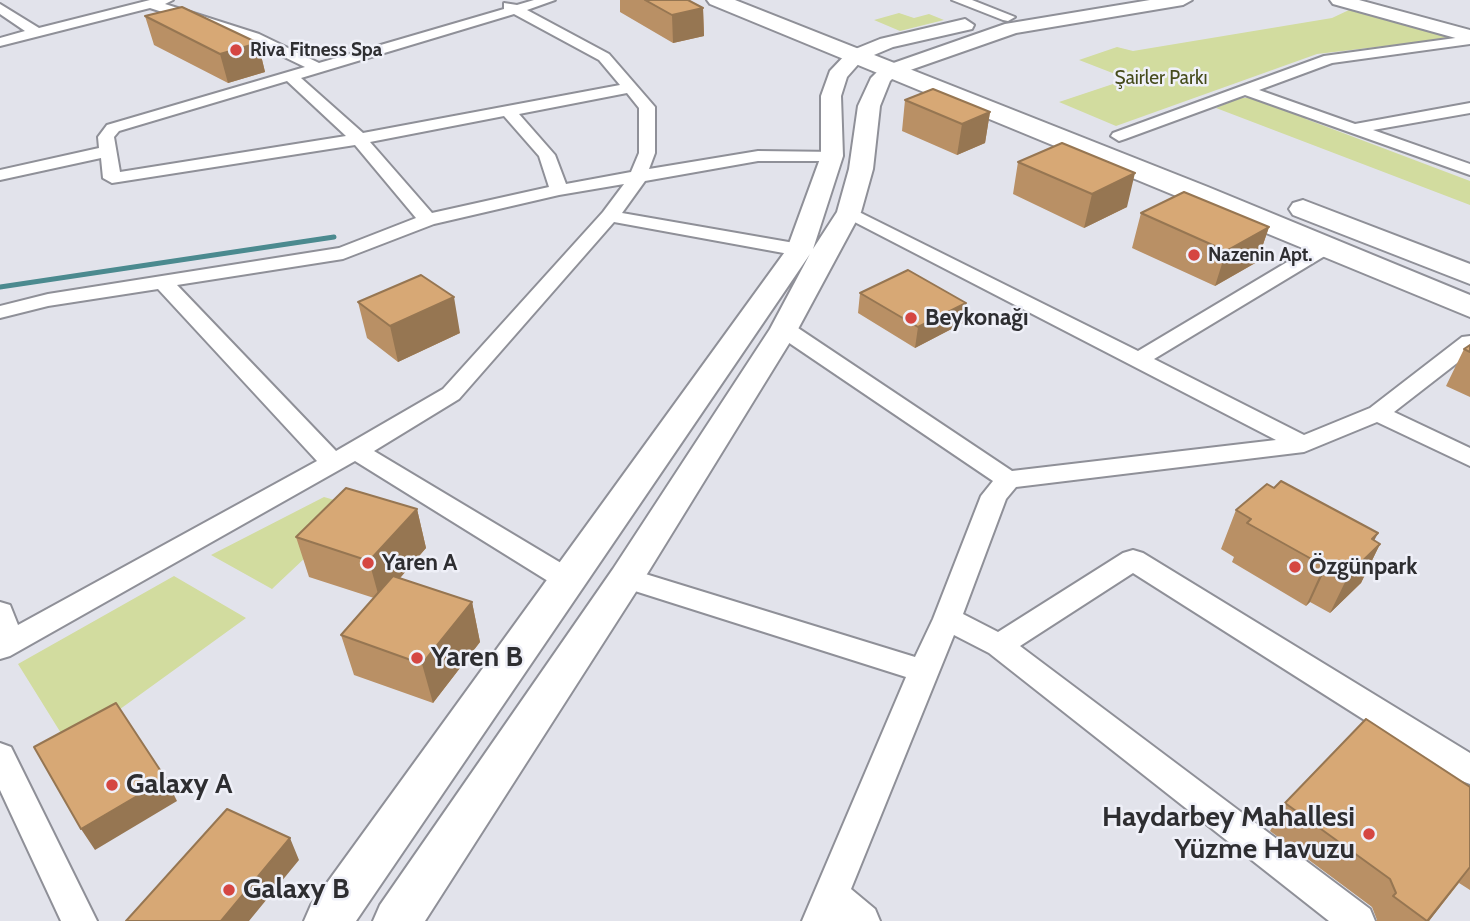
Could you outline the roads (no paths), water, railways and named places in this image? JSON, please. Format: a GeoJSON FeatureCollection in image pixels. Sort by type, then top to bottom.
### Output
{"type":"FeatureCollection","features":[{"type":"Feature","properties":{"kind":"main road"},"geometry":{"type":"LineString","coordinates":[[717,0],[842,57],[884,67],[923,58],[1012,28],[1183,0]]}},
{"type":"Feature","properties":{"kind":"main road"},"geometry":{"type":"LineString","coordinates":[[771,0],[884,67],[1470,307]]}},
{"type":"Feature","properties":{"kind":"main road"},"geometry":{"type":"LineString","coordinates":[[397,921],[626,579],[785,329],[824,253],[849,212],[861,169],[869,106],[884,67],[1008,17],[1102,0]]}},
{"type":"Feature","properties":{"kind":"main road"},"geometry":{"type":"LineString","coordinates":[[1339,0],[1470,38]]}},
{"type":"Feature","properties":{"kind":"main road"},"geometry":{"type":"LineString","coordinates":[[1376,0],[1470,26]]}},
{"type":"Feature","properties":{"kind":"main road"},"geometry":{"type":"LineString","coordinates":[[328,921],[566,579],[800,250],[832,156],[831,96],[842,57]]}},
{"type":"Feature","properties":{"kind":"main road"},"geometry":{"type":"LineString","coordinates":[[923,58],[1249,188]]}},
{"type":"Feature","properties":{"kind":"main road"},"geometry":{"type":"LineString","coordinates":[[1275,198],[1470,275]]}},
{"type":"Feature","properties":{"kind":"street"},"geometry":{"type":"LineString","coordinates":[[0,42],[167,0]]}},
{"type":"Feature","properties":{"kind":"street"},"geometry":{"type":"LineString","coordinates":[[0,611],[5,645],[345,457],[451,394],[610,216],[637,178],[647,153],[647,107],[604,57],[495,0]]}},
{"type":"Feature","properties":{"kind":"street"},"geometry":{"type":"LineString","coordinates":[[548,0],[113,128],[107,144],[112,178],[359,139],[630,88]]}},
{"type":"Feature","properties":{"kind":"street"},"geometry":{"type":"LineString","coordinates":[[959,0],[1008,17]]}},
{"type":"Feature","properties":{"kind":"street"},"geometry":{"type":"LineString","coordinates":[[150,4],[254,37],[318,68]]}},
{"type":"Feature","properties":{"kind":"street"},"geometry":{"type":"LineString","coordinates":[[0,8],[37,33]]}},
{"type":"Feature","properties":{"kind":"street"},"geometry":{"type":"LineString","coordinates":[[1119,136],[1329,59],[1470,38]]}},
{"type":"Feature","properties":{"kind":"street"},"geometry":{"type":"LineString","coordinates":[[290,76],[359,139],[428,219]]}},
{"type":"Feature","properties":{"kind":"street"},"geometry":{"type":"LineString","coordinates":[[1242,89],[1470,170]]}},
{"type":"Feature","properties":{"kind":"street"},"geometry":{"type":"LineString","coordinates":[[1356,128],[1470,108]]}},
{"type":"Feature","properties":{"kind":"street"},"geometry":{"type":"LineString","coordinates":[[508,111],[547,155],[559,190]]}},
{"type":"Feature","properties":{"kind":"street"},"geometry":{"type":"LineString","coordinates":[[0,161],[107,144]]}},
{"type":"Feature","properties":{"kind":"street"},"geometry":{"type":"LineString","coordinates":[[0,175],[107,144]]}},
{"type":"Feature","properties":{"kind":"street"},"geometry":{"type":"LineString","coordinates":[[0,312],[48,300],[343,253],[428,219],[559,190],[758,156],[832,156]]}},
{"type":"Feature","properties":{"kind":"street"},"geometry":{"type":"LineString","coordinates":[[849,212],[1136,361],[1304,444]]}},
{"type":"Feature","properties":{"kind":"street"},"geometry":{"type":"LineString","coordinates":[[610,216],[800,250]]}},
{"type":"Feature","properties":{"kind":"street"},"geometry":{"type":"LineString","coordinates":[[1136,361],[1326,247]]}},
{"type":"Feature","properties":{"kind":"street"},"geometry":{"type":"LineString","coordinates":[[163,282],[345,457],[566,579]]}},
{"type":"Feature","properties":{"kind":"street"},"geometry":{"type":"LineString","coordinates":[[785,329],[1008,480],[1304,444],[1378,413],[1470,342]]}},
{"type":"Feature","properties":{"kind":"street"},"geometry":{"type":"LineString","coordinates":[[1378,413],[1470,458]]}},
{"type":"Feature","properties":{"kind":"street"},"geometry":{"type":"LineString","coordinates":[[862,921],[825,907],[947,619],[994,496],[1008,480]]}},
{"type":"Feature","properties":{"kind":"street"},"geometry":{"type":"LineString","coordinates":[[999,645],[1133,560],[1470,770]]}},
{"type":"Feature","properties":{"kind":"street"},"geometry":{"type":"LineString","coordinates":[[626,579],[923,671]]}},
{"type":"Feature","properties":{"kind":"street"},"geometry":{"type":"LineString","coordinates":[[947,619],[999,645],[1357,921]]}},
{"type":"Feature","properties":{"kind":"street"},"geometry":{"type":"LineString","coordinates":[[0,755],[79,921]]}},
{"type":"Feature","properties":{"kind":"waterway"},"geometry":{"type":"LineString","coordinates":[[0,287],[334,237]]}},
{"type":"Feature","properties":{"kind":"place","name":"Riva Fitness Spa"},"geometry":{"type":"Point","coordinates":[236,50]}},
{"type":"Feature","properties":{"kind":"place","name":"Nazenin Apt."},"geometry":{"type":"Point","coordinates":[1194,255]}},
{"type":"Feature","properties":{"kind":"place","name":"Beykonağı"},"geometry":{"type":"Point","coordinates":[911,318]}},
{"type":"Feature","properties":{"kind":"place","name":"Yaren A"},"geometry":{"type":"Point","coordinates":[368,563]}},
{"type":"Feature","properties":{"kind":"place","name":"Özgünpark"},"geometry":{"type":"Point","coordinates":[1295,567]}},
{"type":"Feature","properties":{"kind":"place","name":"Yaren B"},"geometry":{"type":"Point","coordinates":[417,658]}},
{"type":"Feature","properties":{"kind":"place","name":"Galaxy A"},"geometry":{"type":"Point","coordinates":[112,785]}},
{"type":"Feature","properties":{"kind":"place","name":"Haydarbey Mahallesi Yüzme Havuzu"},"geometry":{"type":"Point","coordinates":[1369,834]}},
{"type":"Feature","properties":{"kind":"place","name":"Galaxy B"},"geometry":{"type":"Point","coordinates":[229,890]}},
{"type":"Feature","properties":{"kind":"park label","name":"Şairler Parkı"},"geometry":{"type":"Point","coordinates":[1161,78]}}]}
